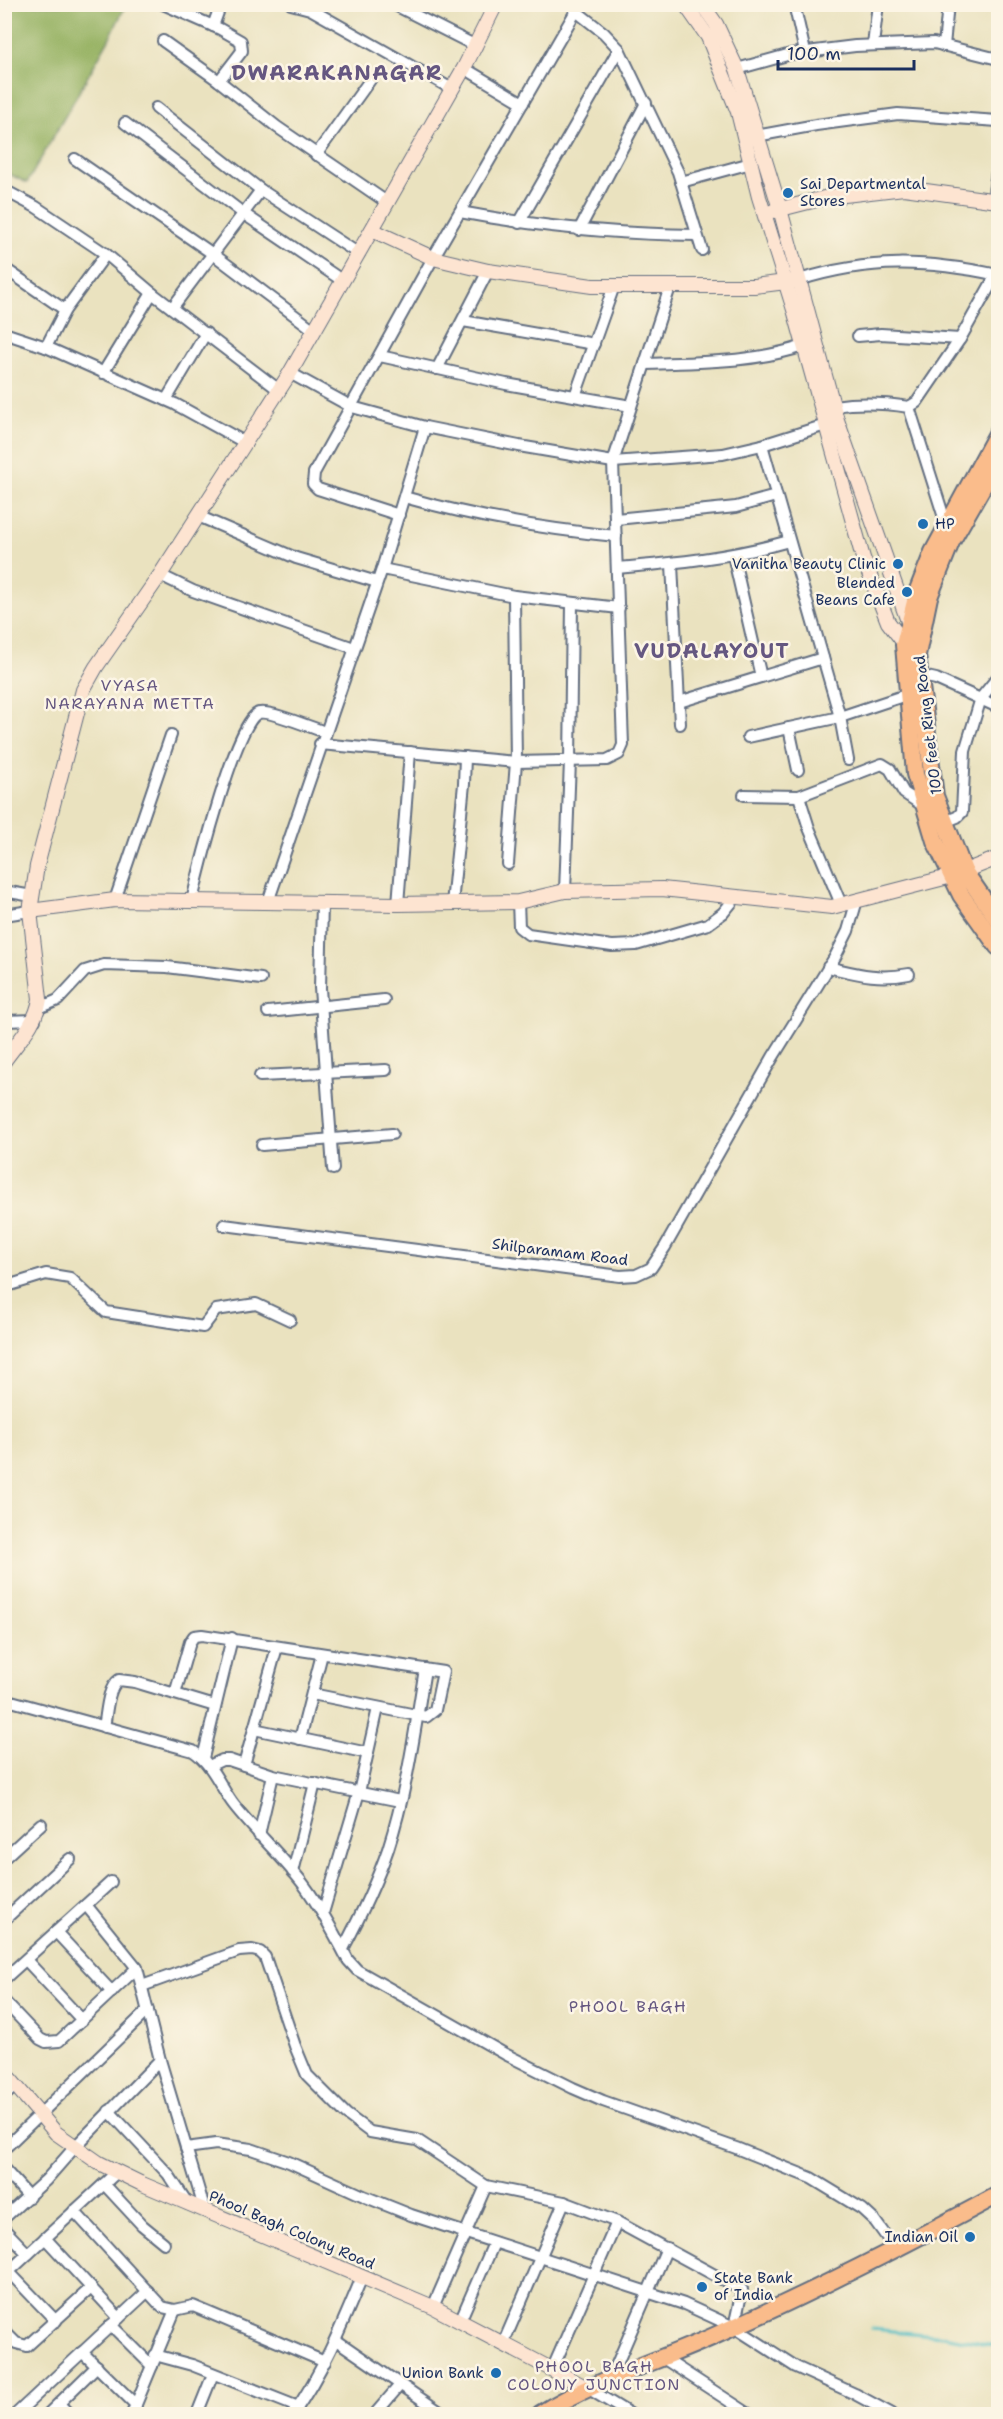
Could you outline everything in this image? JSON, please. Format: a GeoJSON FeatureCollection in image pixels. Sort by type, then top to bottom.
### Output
{"type":"FeatureCollection","features":[{"type":"Feature","properties":{"kind":"main road","name":"100 feet Ring Road"},"geometry":{"type":"LineString","coordinates":[[999,432],[933,552],[918,590],[911,650],[909,694],[915,774],[935,841],[958,874],[993,904],[999,920]]}},
{"type":"Feature","properties":{"kind":"main road","name":"100 feet Ring Road"},"geometry":{"type":"LineString","coordinates":[[914,631],[951,542],[999,460]]}},
{"type":"Feature","properties":{"kind":"main road","name":"100 feet Ring Road"},"geometry":{"type":"LineString","coordinates":[[911,650],[918,675],[935,796],[944,822],[962,895],[999,947]]}},
{"type":"Feature","properties":{"kind":"main road"},"geometry":{"type":"LineString","coordinates":[[540,2415],[589,2389],[734,2327],[896,2250],[999,2195]]}},
{"type":"Feature","properties":{"kind":"street"},"geometry":{"type":"LineString","coordinates":[[163,4],[241,41],[243,46],[238,56],[219,81]]}},
{"type":"Feature","properties":{"kind":"street"},"geometry":{"type":"LineString","coordinates":[[213,26],[221,4]]}},
{"type":"Feature","properties":{"kind":"street"},"geometry":{"type":"LineString","coordinates":[[291,4],[311,7],[452,89]]}},
{"type":"Feature","properties":{"kind":"street"},"geometry":{"type":"LineString","coordinates":[[393,4],[476,46]]}},
{"type":"Feature","properties":{"kind":"street"},"geometry":{"type":"LineString","coordinates":[[4,1061],[37,1014],[40,999],[30,911],[32,896],[37,866],[83,690],[290,373],[464,68],[496,4]]}},
{"type":"Feature","properties":{"kind":"street"},"geometry":{"type":"LineString","coordinates":[[685,4],[708,37],[738,112],[764,213],[792,281],[834,406],[831,423],[863,558],[888,622],[911,650]]}},
{"type":"Feature","properties":{"kind":"street"},"geometry":{"type":"LineString","coordinates":[[702,4],[716,24],[737,69],[780,209],[804,346],[831,423],[914,631]]}},
{"type":"Feature","properties":{"kind":"street"},"geometry":{"type":"LineString","coordinates":[[794,4],[806,52]]}},
{"type":"Feature","properties":{"kind":"street"},"geometry":{"type":"LineString","coordinates":[[873,45],[878,4]]}},
{"type":"Feature","properties":{"kind":"street"},"geometry":{"type":"LineString","coordinates":[[944,46],[948,4]]}},
{"type":"Feature","properties":{"kind":"street"},"geometry":{"type":"LineString","coordinates":[[399,514],[329,494],[313,484],[314,473],[433,258],[578,8],[620,49],[681,182],[702,250]]}},
{"type":"Feature","properties":{"kind":"street"},"geometry":{"type":"LineString","coordinates":[[163,41],[277,127],[388,203]]}},
{"type":"Feature","properties":{"kind":"street"},"geometry":{"type":"LineString","coordinates":[[737,69],[791,54],[873,45],[934,44],[999,59]]}},
{"type":"Feature","properties":{"kind":"street"},"geometry":{"type":"LineString","coordinates":[[519,223],[620,49]]}},
{"type":"Feature","properties":{"kind":"street"},"geometry":{"type":"LineString","coordinates":[[464,68],[523,103]]}},
{"type":"Feature","properties":{"kind":"street"},"geometry":{"type":"LineString","coordinates":[[316,154],[370,80]]}},
{"type":"Feature","properties":{"kind":"street"},"geometry":{"type":"LineString","coordinates":[[579,230],[646,103]]}},
{"type":"Feature","properties":{"kind":"street"},"geometry":{"type":"LineString","coordinates":[[156,108],[261,190],[359,254]]}},
{"type":"Feature","properties":{"kind":"street"},"geometry":{"type":"LineString","coordinates":[[756,136],[816,124],[898,114],[999,121]]}},
{"type":"Feature","properties":{"kind":"street"},"geometry":{"type":"LineString","coordinates":[[125,123],[244,214],[343,281]]}},
{"type":"Feature","properties":{"kind":"street"},"geometry":{"type":"LineString","coordinates":[[75,159],[213,254],[314,330]]}},
{"type":"Feature","properties":{"kind":"street"},"geometry":{"type":"LineString","coordinates":[[681,182],[751,163]]}},
{"type":"Feature","properties":{"kind":"street"},"geometry":{"type":"LineString","coordinates":[[764,213],[828,196],[904,188],[996,201],[999,164]]}},
{"type":"Feature","properties":{"kind":"street"},"geometry":{"type":"LineString","coordinates":[[4,190],[36,207],[106,254],[152,293],[279,390]]}},
{"type":"Feature","properties":{"kind":"street"},"geometry":{"type":"LineString","coordinates":[[172,308],[261,190]]}},
{"type":"Feature","properties":{"kind":"street"},"geometry":{"type":"LineString","coordinates":[[460,212],[519,223],[579,230],[697,235]]}},
{"type":"Feature","properties":{"kind":"street"},"geometry":{"type":"LineString","coordinates":[[372,230],[433,258],[488,271],[592,286],[754,286],[792,281],[870,264],[917,262],[997,275],[960,339],[917,402],[909,407],[854,403],[834,406]]}},
{"type":"Feature","properties":{"kind":"street"},"geometry":{"type":"LineString","coordinates":[[46,347],[65,310],[106,254]]}},
{"type":"Feature","properties":{"kind":"street"},"geometry":{"type":"LineString","coordinates":[[4,268],[65,310]]}},
{"type":"Feature","properties":{"kind":"street"},"geometry":{"type":"LineString","coordinates":[[437,369],[488,271]]}},
{"type":"Feature","properties":{"kind":"street"},"geometry":{"type":"LineString","coordinates":[[575,396],[614,286]]}},
{"type":"Feature","properties":{"kind":"street"},"geometry":{"type":"LineString","coordinates":[[320,744],[516,762],[607,760],[614,758],[622,750],[614,462],[670,287]]}},
{"type":"Feature","properties":{"kind":"street"},"geometry":{"type":"LineString","coordinates":[[104,373],[152,293]]}},
{"type":"Feature","properties":{"kind":"street"},"geometry":{"type":"LineString","coordinates":[[463,321],[594,344]]}},
{"type":"Feature","properties":{"kind":"street"},"geometry":{"type":"LineString","coordinates":[[4,333],[46,347],[166,400],[246,442]]}},
{"type":"Feature","properties":{"kind":"street"},"geometry":{"type":"LineString","coordinates":[[166,400],[206,333]]}},
{"type":"Feature","properties":{"kind":"street"},"geometry":{"type":"LineString","coordinates":[[858,336],[892,334],[960,339]]}},
{"type":"Feature","properties":{"kind":"street"},"geometry":{"type":"LineString","coordinates":[[645,364],[742,361],[776,355],[804,346]]}},
{"type":"Feature","properties":{"kind":"street"},"geometry":{"type":"LineString","coordinates":[[380,356],[632,406]]}},
{"type":"Feature","properties":{"kind":"street"},"geometry":{"type":"LineString","coordinates":[[290,373],[352,406],[426,427],[614,462],[723,454],[762,445],[831,423]]}},
{"type":"Feature","properties":{"kind":"street"},"geometry":{"type":"LineString","coordinates":[[909,407],[947,527]]}},
{"type":"Feature","properties":{"kind":"street"},"geometry":{"type":"LineString","coordinates":[[268,902],[320,744],[382,569],[426,427]]}},
{"type":"Feature","properties":{"kind":"street"},"geometry":{"type":"LineString","coordinates":[[762,445],[840,717],[849,760]]}},
{"type":"Feature","properties":{"kind":"street"},"geometry":{"type":"LineString","coordinates":[[616,519],[736,507],[776,496]]}},
{"type":"Feature","properties":{"kind":"street"},"geometry":{"type":"LineString","coordinates":[[404,497],[458,512],[527,525],[616,536]]}},
{"type":"Feature","properties":{"kind":"street"},"geometry":{"type":"LineString","coordinates":[[198,516],[296,558],[377,582]]}},
{"type":"Feature","properties":{"kind":"street"},"geometry":{"type":"LineString","coordinates":[[617,568],[672,564],[733,555],[789,541]]}},
{"type":"Feature","properties":{"kind":"street"},"geometry":{"type":"LineString","coordinates":[[733,555],[761,676]]}},
{"type":"Feature","properties":{"kind":"street"},"geometry":{"type":"LineString","coordinates":[[672,564],[680,724]]}},
{"type":"Feature","properties":{"kind":"street"},"geometry":{"type":"LineString","coordinates":[[382,569],[514,596],[619,608]]}},
{"type":"Feature","properties":{"kind":"street"},"geometry":{"type":"LineString","coordinates":[[160,575],[193,591],[354,648]]}},
{"type":"Feature","properties":{"kind":"street"},"geometry":{"type":"LineString","coordinates":[[508,864],[516,762],[514,596]]}},
{"type":"Feature","properties":{"kind":"street"},"geometry":{"type":"LineString","coordinates":[[566,891],[572,603]]}},
{"type":"Feature","properties":{"kind":"street"},"geometry":{"type":"LineString","coordinates":[[679,702],[823,658]]}},
{"type":"Feature","properties":{"kind":"street"},"geometry":{"type":"LineString","coordinates":[[918,675],[936,679],[999,707]]}},
{"type":"Feature","properties":{"kind":"street"},"geometry":{"type":"LineString","coordinates":[[944,822],[957,817],[962,812],[964,751],[981,698],[999,677]]}},
{"type":"Feature","properties":{"kind":"street"},"geometry":{"type":"LineString","coordinates":[[748,736],[840,717],[909,694]]}},
{"type":"Feature","properties":{"kind":"street"},"geometry":{"type":"LineString","coordinates":[[192,901],[207,838],[231,762],[250,718],[255,714],[265,712],[325,732]]}},
{"type":"Feature","properties":{"kind":"street"},"geometry":{"type":"LineString","coordinates":[[789,728],[798,770]]}},
{"type":"Feature","properties":{"kind":"street"},"geometry":{"type":"LineString","coordinates":[[115,900],[171,735]]}},
{"type":"Feature","properties":{"kind":"street"},"geometry":{"type":"LineString","coordinates":[[398,904],[410,752]]}},
{"type":"Feature","properties":{"kind":"street"},"geometry":{"type":"LineString","coordinates":[[452,904],[465,757]]}},
{"type":"Feature","properties":{"kind":"street"},"geometry":{"type":"LineString","coordinates":[[744,795],[800,795],[882,764],[890,769],[904,793],[925,807]]}},
{"type":"Feature","properties":{"kind":"street"},"geometry":{"type":"LineString","coordinates":[[800,795],[809,828],[841,904]]}},
{"type":"Feature","properties":{"kind":"street"},"geometry":{"type":"LineString","coordinates":[[4,915],[115,900],[452,904],[518,902],[566,891],[662,889],[832,907],[958,874],[999,858]]}},
{"type":"Feature","properties":{"kind":"street"},"geometry":{"type":"LineString","coordinates":[[4,891],[32,896]]}},
{"type":"Feature","properties":{"kind":"street"},"geometry":{"type":"LineString","coordinates":[[518,902],[519,927],[528,934],[612,946],[636,945],[708,924],[723,913],[736,897]]}},
{"type":"Feature","properties":{"kind":"street","name":"Shilparamam Road"},"geometry":{"type":"LineString","coordinates":[[224,1225],[620,1276],[636,1275],[651,1268],[773,1057],[828,968],[848,931],[857,900]]}},
{"type":"Feature","properties":{"kind":"street"},"geometry":{"type":"LineString","coordinates":[[322,903],[321,1005],[333,1168]]}},
{"type":"Feature","properties":{"kind":"street"},"geometry":{"type":"LineString","coordinates":[[4,1022],[37,1014],[58,1000],[85,971],[104,965],[167,967],[261,980]]}},
{"type":"Feature","properties":{"kind":"street"},"geometry":{"type":"LineString","coordinates":[[828,968],[873,978],[909,974]]}},
{"type":"Feature","properties":{"kind":"street"},"geometry":{"type":"LineString","coordinates":[[268,1012],[384,1000]]}},
{"type":"Feature","properties":{"kind":"street"},"geometry":{"type":"LineString","coordinates":[[260,1077],[386,1070]]}},
{"type":"Feature","properties":{"kind":"street"},"geometry":{"type":"LineString","coordinates":[[262,1145],[392,1134]]}},
{"type":"Feature","properties":{"kind":"street"},"geometry":{"type":"LineString","coordinates":[[4,1287],[45,1274],[70,1278],[106,1312],[120,1316],[151,1318],[203,1327],[216,1310],[255,1304],[290,1320]]}},
{"type":"Feature","properties":{"kind":"street"},"geometry":{"type":"LineString","coordinates":[[175,1694],[190,1642],[194,1636],[202,1635],[443,1672],[435,1710],[426,1718],[312,1694]]}},
{"type":"Feature","properties":{"kind":"street"},"geometry":{"type":"LineString","coordinates":[[206,1762],[215,1707],[232,1638]]}},
{"type":"Feature","properties":{"kind":"street"},"geometry":{"type":"LineString","coordinates":[[244,1766],[277,1647]]}},
{"type":"Feature","properties":{"kind":"street"},"geometry":{"type":"LineString","coordinates":[[300,1739],[322,1654]]}},
{"type":"Feature","properties":{"kind":"street"},"geometry":{"type":"LineString","coordinates":[[343,1949],[382,1866],[400,1801],[425,1669]]}},
{"type":"Feature","properties":{"kind":"street"},"geometry":{"type":"LineString","coordinates":[[104,1727],[114,1683],[118,1680],[135,1682],[215,1707]]}},
{"type":"Feature","properties":{"kind":"street"},"geometry":{"type":"LineString","coordinates":[[4,1699],[193,1751],[206,1762],[223,1791],[293,1872],[322,1913],[357,1970],[505,2054],[603,2101],[736,2148],[811,2178],[862,2209],[875,2221],[896,2250]]}},
{"type":"Feature","properties":{"kind":"street"},"geometry":{"type":"LineString","coordinates":[[322,1913],[359,1792],[378,1708]]}},
{"type":"Feature","properties":{"kind":"street"},"geometry":{"type":"LineString","coordinates":[[254,1730],[368,1753]]}},
{"type":"Feature","properties":{"kind":"street"},"geometry":{"type":"LineString","coordinates":[[206,1762],[229,1760],[273,1775],[400,1801]]}},
{"type":"Feature","properties":{"kind":"street"},"geometry":{"type":"LineString","coordinates":[[259,1835],[273,1775]]}},
{"type":"Feature","properties":{"kind":"street"},"geometry":{"type":"LineString","coordinates":[[293,1872],[315,1783]]}},
{"type":"Feature","properties":{"kind":"street"},"geometry":{"type":"LineString","coordinates":[[4,1858],[41,1824]]}},
{"type":"Feature","properties":{"kind":"street"},"geometry":{"type":"LineString","coordinates":[[4,1920],[70,1859]]}},
{"type":"Feature","properties":{"kind":"street"},"geometry":{"type":"LineString","coordinates":[[4,1979],[111,1881]]}},
{"type":"Feature","properties":{"kind":"street"},"geometry":{"type":"LineString","coordinates":[[86,1905],[137,1968],[160,2060],[205,2211]]}},
{"type":"Feature","properties":{"kind":"street"},"geometry":{"type":"LineString","coordinates":[[56,1932],[112,1992]]}},
{"type":"Feature","properties":{"kind":"street"},"geometry":{"type":"LineString","coordinates":[[142,1986],[239,1951],[260,1952],[269,1964],[294,2046],[307,2075],[346,2114],[370,2132],[417,2140],[486,2186],[564,2202],[617,2222],[667,2248],[742,2290],[734,2327]]}},
{"type":"Feature","properties":{"kind":"street"},"geometry":{"type":"LineString","coordinates":[[26,1960],[82,2020]]}},
{"type":"Feature","properties":{"kind":"street"},"geometry":{"type":"LineString","coordinates":[[4,2001],[32,2032],[46,2042],[59,2041],[137,1968]]}},
{"type":"Feature","properties":{"kind":"street"},"geometry":{"type":"LineString","coordinates":[[4,2149],[148,2010]]}},
{"type":"Feature","properties":{"kind":"street"},"geometry":{"type":"LineString","coordinates":[[4,2218],[29,2197],[160,2060]]}},
{"type":"Feature","properties":{"kind":"street","name":"Phool Bagh Colony Road"},"geometry":{"type":"LineString","coordinates":[[4,2072],[56,2133],[74,2148],[117,2172],[433,2307],[589,2389]]}},
{"type":"Feature","properties":{"kind":"street"},"geometry":{"type":"LineString","coordinates":[[4,2096],[16,2085]]}},
{"type":"Feature","properties":{"kind":"street"},"geometry":{"type":"LineString","coordinates":[[109,2111],[168,2174],[188,2204]]}},
{"type":"Feature","properties":{"kind":"street"},"geometry":{"type":"LineString","coordinates":[[186,2148],[216,2144],[251,2149],[289,2162],[366,2197],[465,2234],[596,2273],[684,2304],[734,2327],[796,2367],[855,2394],[892,2415]]}},
{"type":"Feature","properties":{"kind":"street"},"geometry":{"type":"LineString","coordinates":[[4,2169],[29,2197]]}},
{"type":"Feature","properties":{"kind":"street"},"geometry":{"type":"LineString","coordinates":[[56,2321],[7,2274],[117,2172]]}},
{"type":"Feature","properties":{"kind":"street"},"geometry":{"type":"LineString","coordinates":[[104,2184],[142,2225],[164,2243]]}},
{"type":"Feature","properties":{"kind":"street"},"geometry":{"type":"LineString","coordinates":[[433,2307],[486,2186]]}},
{"type":"Feature","properties":{"kind":"street"},"geometry":{"type":"LineString","coordinates":[[503,2344],[564,2202]]}},
{"type":"Feature","properties":{"kind":"street"},"geometry":{"type":"LineString","coordinates":[[74,2211],[162,2307],[176,2310],[186,2306],[202,2309],[325,2362]]}},
{"type":"Feature","properties":{"kind":"street"},"geometry":{"type":"LineString","coordinates":[[552,2370],[617,2222]]}},
{"type":"Feature","properties":{"kind":"street"},"geometry":{"type":"LineString","coordinates":[[4,2229],[28,2254]]}},
{"type":"Feature","properties":{"kind":"street"},"geometry":{"type":"LineString","coordinates":[[45,2238],[91,2288],[115,2322],[153,2361],[178,2360],[296,2411],[313,2387],[336,2340],[362,2277]]}},
{"type":"Feature","properties":{"kind":"street"},"geometry":{"type":"LineString","coordinates":[[460,2320],[494,2242]]}},
{"type":"Feature","properties":{"kind":"street"},"geometry":{"type":"LineString","coordinates":[[610,2381],[667,2248]]}},
{"type":"Feature","properties":{"kind":"street"},"geometry":{"type":"LineString","coordinates":[[4,2331],[16,2343],[27,2346],[91,2288]]}},
{"type":"Feature","properties":{"kind":"street"},"geometry":{"type":"LineString","coordinates":[[16,2415],[148,2291]]}},
{"type":"Feature","properties":{"kind":"street"},"geometry":{"type":"LineString","coordinates":[[82,2352],[97,2366],[134,2410],[176,2310]]}},
{"type":"Feature","properties":{"kind":"street"},"geometry":{"type":"LineString","coordinates":[[336,2340],[443,2415]]}},
{"type":"Feature","properties":{"kind":"street"},"geometry":{"type":"LineString","coordinates":[[663,2358],[749,2415]]}},
{"type":"Feature","properties":{"kind":"street"},"geometry":{"type":"LineString","coordinates":[[48,2415],[97,2366]]}},
{"type":"Feature","properties":{"kind":"street"},"geometry":{"type":"LineString","coordinates":[[197,2415],[213,2374]]}},
{"type":"Feature","properties":{"kind":"street"},"geometry":{"type":"LineString","coordinates":[[375,2415],[400,2385]]}},
{"type":"Feature","properties":{"kind":"street"},"geometry":{"type":"LineString","coordinates":[[589,2389],[630,2415]]}},
{"type":"Feature","properties":{"kind":"street"},"geometry":{"type":"LineString","coordinates":[[59,2404],[69,2415]]}},
{"type":"Feature","properties":{"kind":"green space"},"geometry":{"type":"Polygon","coordinates":[[[4,5],[126,5],[27,183],[5,172],[4,5]]]}},
{"type":"Feature","properties":{"kind":"waterway"},"geometry":{"type":"LineString","coordinates":[[872,2329],[943,2336],[998,2346]]}},
{"type":"Feature","properties":{"kind":"place","name":"Sai Departmental Stores"},"geometry":{"type":"Point","coordinates":[788,193]}},
{"type":"Feature","properties":{"kind":"place","name":"HP"},"geometry":{"type":"Point","coordinates":[923,524]}},
{"type":"Feature","properties":{"kind":"place","name":"Vanitha Beauty Clinic"},"geometry":{"type":"Point","coordinates":[898,564]}},
{"type":"Feature","properties":{"kind":"place","name":"Blended Beans Cafe"},"geometry":{"type":"Point","coordinates":[907,592]}},
{"type":"Feature","properties":{"kind":"place","name":"Indian Oil"},"geometry":{"type":"Point","coordinates":[970,2237]}},
{"type":"Feature","properties":{"kind":"place","name":"State Bank of India"},"geometry":{"type":"Point","coordinates":[702,2287]}},
{"type":"Feature","properties":{"kind":"place","name":"Union Bank"},"geometry":{"type":"Point","coordinates":[496,2373]}},
{"type":"Feature","properties":{"kind":"district","name":"DWARAKANAGAR"},"geometry":{"type":"Point","coordinates":[337,73]}},
{"type":"Feature","properties":{"kind":"district","name":"VUDALAYOUT"},"geometry":{"type":"Point","coordinates":[712,651]}},
{"type":"Feature","properties":{"kind":"district","name":"VYASA NARAYANA METTA"},"geometry":{"type":"Point","coordinates":[130,694]}},
{"type":"Feature","properties":{"kind":"district","name":"PHOOL BAGH"},"geometry":{"type":"Point","coordinates":[628,2006]}},
{"type":"Feature","properties":{"kind":"district","name":"PHOOL BAGH COLONY JUNCTION"},"geometry":{"type":"Point","coordinates":[594,2375]}}]}
